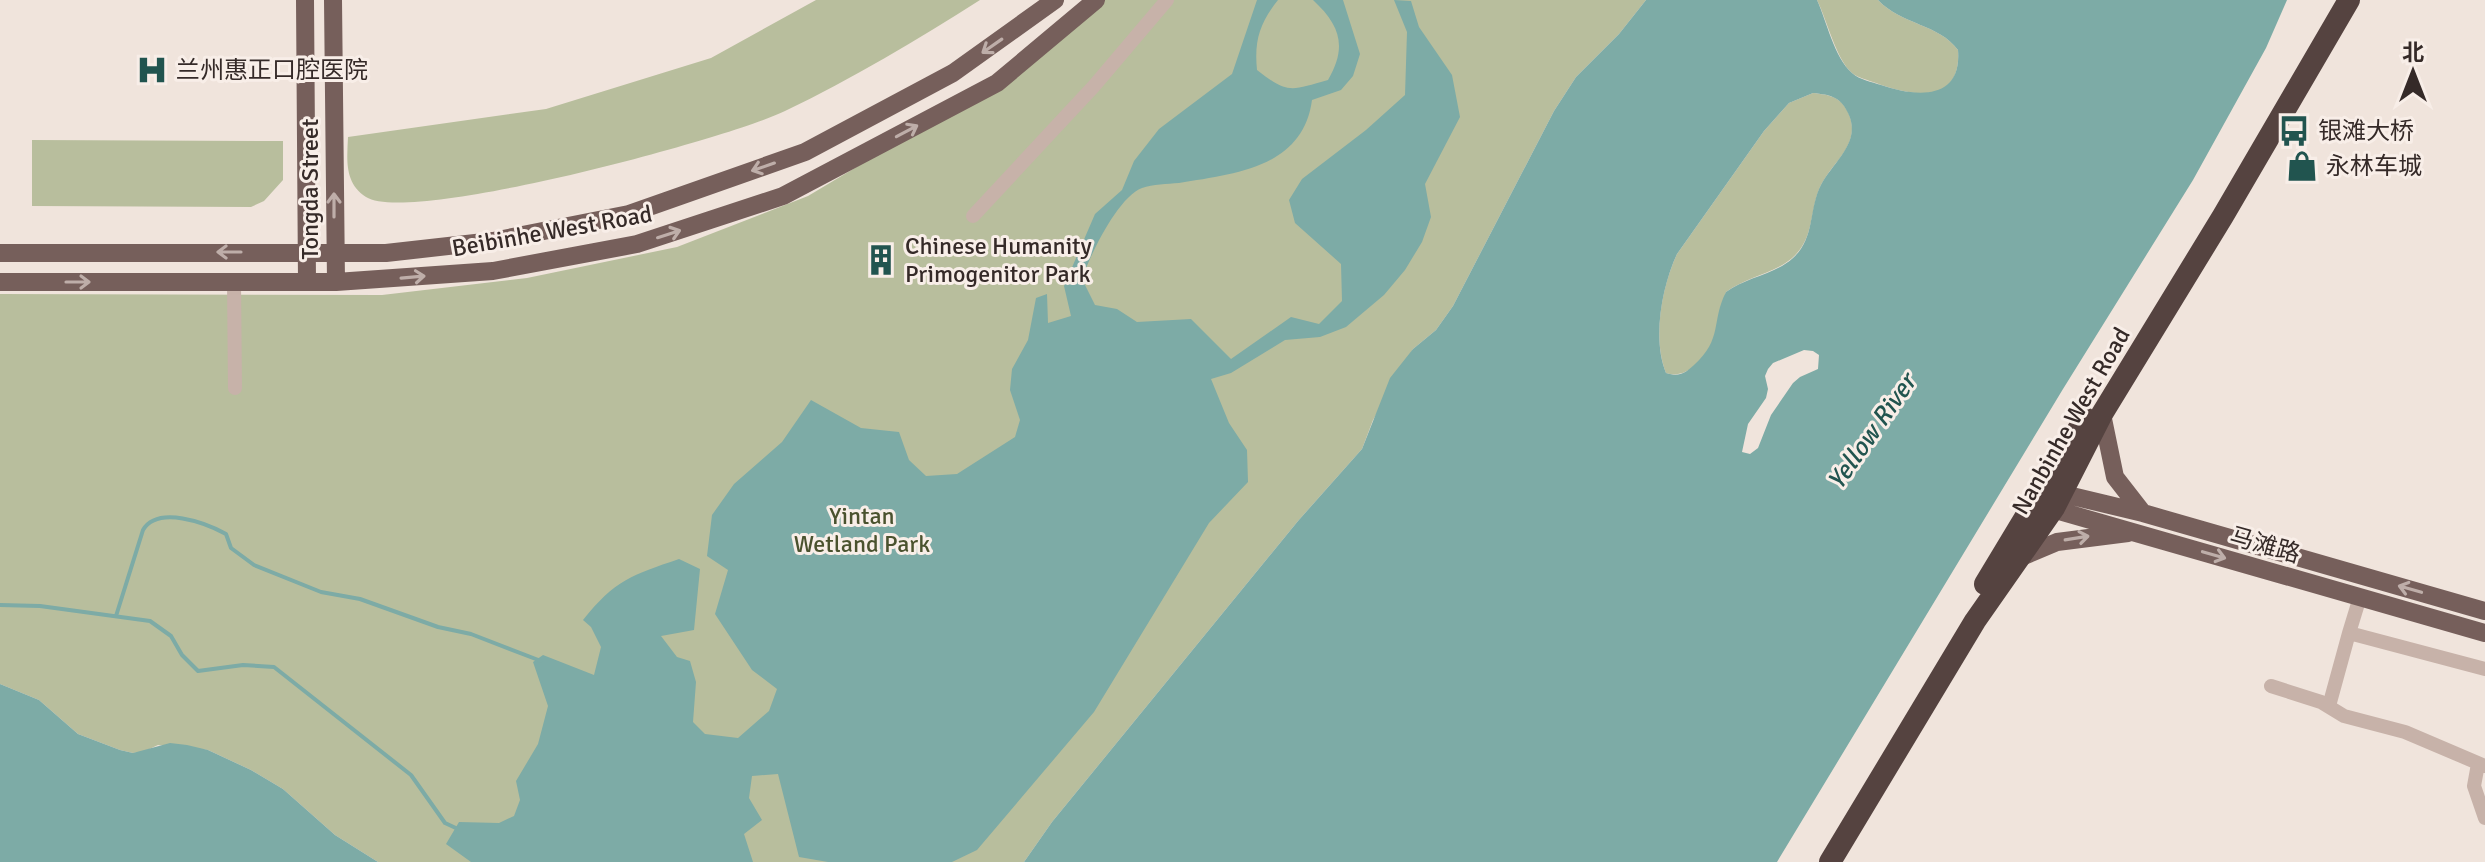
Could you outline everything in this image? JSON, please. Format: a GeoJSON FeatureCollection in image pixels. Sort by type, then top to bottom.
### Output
{"type":"FeatureCollection","features":[{"type":"Feature","properties":{"kind":"highway","name":"Nanbinhe West Road"},"geometry":{"type":"LineString","coordinates":[[1830,862],[1975,621],[2019,558],[2047,498],[2337,0]]}},
{"type":"Feature","properties":{"kind":"highway","name":"Nanbinhe West Road"},"geometry":{"type":"LineString","coordinates":[[1817,862],[2102,414],[2349,0]]}},
{"type":"Feature","properties":{"kind":"main road","name":"Tongda Street"},"geometry":{"type":"LineString","coordinates":[[305,0],[307,282]]}},
{"type":"Feature","properties":{"kind":"main road","name":"Tongda Street"},"geometry":{"type":"LineString","coordinates":[[333,0],[333,252],[336,282]]}},
{"type":"Feature","properties":{"kind":"main road","name":"Beibinhe West Road"},"geometry":{"type":"LineString","coordinates":[[0,253],[386,253],[493,241],[629,214],[805,152],[953,73],[1055,0]]}},
{"type":"Feature","properties":{"kind":"main road","name":"Beibinhe West Road"},"geometry":{"type":"LineString","coordinates":[[0,282],[336,282],[493,271],[637,244],[783,196],[997,83],[1096,0]]}},
{"type":"Feature","properties":{"kind":"main road"},"geometry":{"type":"LineString","coordinates":[[2102,414],[2115,477],[2143,513]]}},
{"type":"Feature","properties":{"kind":"main road","name":"马滩路"},"geometry":{"type":"LineString","coordinates":[[2047,498],[2143,513],[2485,611]]}},
{"type":"Feature","properties":{"kind":"main road","name":"马滩路"},"geometry":{"type":"LineString","coordinates":[[2047,498],[2139,533],[2485,633]]}},
{"type":"Feature","properties":{"kind":"main road"},"geometry":{"type":"LineString","coordinates":[[2019,558],[2057,542],[2139,533]]}},
{"type":"Feature","properties":{"kind":"street"},"geometry":{"type":"LineString","coordinates":[[973,216],[1094,86],[1167,0]]}},
{"type":"Feature","properties":{"kind":"street"},"geometry":{"type":"LineString","coordinates":[[234,282],[235,388]]}},
{"type":"Feature","properties":{"kind":"street"},"geometry":{"type":"LineString","coordinates":[[2329,706],[2360,597]]}},
{"type":"Feature","properties":{"kind":"street"},"geometry":{"type":"LineString","coordinates":[[2349,633],[2485,669]]}},
{"type":"Feature","properties":{"kind":"street"},"geometry":{"type":"LineString","coordinates":[[2271,686],[2321,702],[2344,716],[2405,732],[2482,765],[2474,786],[2485,818]]}},
{"type":"Feature","properties":{"kind":"green space"},"geometry":{"type":"Polygon","coordinates":[[[816,0],[980,0],[835,86],[785,111],[703,140],[571,175],[442,199],[394,202],[366,197],[350,178],[348,137],[546,109],[711,58],[816,0]]]}},
{"type":"Feature","properties":{"kind":"green space","name":"Yintan Wetland Park"},"geometry":{"type":"Polygon","coordinates":[[[1096,0],[1646,0],[1619,34],[1576,77],[1554,111],[1453,306],[1436,330],[1413,349],[1373,420],[1362,449],[1298,521],[1052,822],[1024,862],[378,862],[335,835],[283,789],[251,770],[208,750],[158,745],[143,752],[120,750],[78,734],[39,700],[0,684],[0,294],[382,295],[527,278],[677,247],[808,196],[997,83],[1096,0]]]}},
{"type":"Feature","properties":{"kind":"green space"},"geometry":{"type":"Polygon","coordinates":[[[1817,0],[1878,0],[1898,15],[1941,35],[1958,50],[1957,68],[1952,81],[1943,88],[1918,93],[1889,88],[1854,75],[1841,58],[1817,0]]]}},
{"type":"Feature","properties":{"kind":"green space"},"geometry":{"type":"Polygon","coordinates":[[[1813,93],[1838,99],[1852,124],[1848,145],[1818,192],[1803,244],[1784,264],[1726,292],[1716,335],[1706,355],[1688,371],[1666,373],[1659,328],[1663,296],[1677,254],[1764,131],[1789,103],[1813,93]]]}},
{"type":"Feature","properties":{"kind":"green space"},"geometry":{"type":"Polygon","coordinates":[[[32,140],[283,141],[283,180],[264,201],[251,207],[32,206],[32,140]]]}},
{"type":"Feature","properties":{"kind":"water"},"geometry":{"type":"Polygon","coordinates":[[[1257,0],[1278,0],[1260,32],[1256,50],[1257,70],[1276,84],[1291,88],[1328,80],[1338,57],[1338,37],[1330,19],[1313,0],[1343,0],[1360,54],[1353,76],[1341,90],[1312,100],[1306,123],[1295,140],[1263,164],[1222,176],[1146,187],[1133,194],[1106,228],[1082,279],[1095,305],[1117,309],[1137,322],[1191,319],[1231,359],[1291,317],[1319,324],[1342,301],[1341,264],[1295,223],[1289,200],[1302,179],[1366,130],[1405,95],[1407,32],[1394,0],[1411,1],[1419,27],[1452,75],[1460,117],[1425,184],[1431,217],[1422,242],[1405,270],[1384,295],[1346,327],[1320,337],[1285,340],[1231,373],[1211,379],[1229,423],[1247,450],[1248,482],[1209,523],[1094,712],[977,850],[952,862],[828,862],[799,857],[778,774],[752,776],[749,798],[762,820],[744,834],[753,862],[471,862],[446,844],[459,822],[499,823],[514,816],[520,800],[516,781],[538,744],[548,706],[533,662],[543,655],[594,675],[601,647],[591,627],[583,620],[615,587],[649,570],[679,559],[700,569],[694,630],[661,636],[677,657],[690,661],[696,682],[693,722],[705,734],[738,738],[769,711],[777,689],[752,670],[715,614],[728,570],[707,556],[712,515],[734,484],[782,442],[811,400],[861,428],[899,432],[909,460],[926,476],[957,474],[1015,437],[1020,420],[1010,390],[1012,369],[1028,340],[1036,298],[1047,294],[1048,323],[1071,316],[1064,286],[1095,214],[1122,190],[1134,161],[1159,129],[1232,74],[1257,0]]]}},
{"type":"Feature","properties":{"kind":"water","name":"Yellow River"},"geometry":{"type":"Polygon","coordinates":[[[1646,0],[1817,0],[1836,49],[1852,73],[1895,89],[1922,93],[1945,87],[1953,79],[1958,50],[1941,35],[1898,15],[1878,0],[2287,0],[2266,48],[2193,180],[1777,862],[1024,862],[1052,822],[1298,521],[1362,449],[1390,378],[1413,349],[1436,330],[1453,306],[1554,111],[1576,77],[1619,34],[1646,0]],[[1813,93],[1789,103],[1764,131],[1677,254],[1663,297],[1659,329],[1666,373],[1684,373],[1703,356],[1713,338],[1726,292],[1785,264],[1805,243],[1819,189],[1848,144],[1852,124],[1842,103],[1813,93]],[[1804,350],[1773,363],[1768,369],[1765,376],[1768,389],[1766,398],[1748,424],[1742,452],[1750,454],[1758,448],[1771,415],[1793,383],[1818,369],[1819,355],[1804,350]]]}},
{"type":"Feature","properties":{"kind":"water"},"geometry":{"type":"Polygon","coordinates":[[[0,684],[39,700],[78,734],[120,750],[133,753],[170,743],[187,745],[208,750],[251,770],[283,789],[335,835],[378,862],[0,862],[0,684]]]}},
{"type":"Feature","properties":{"kind":"waterway"},"geometry":{"type":"LineString","coordinates":[[116,616],[143,530],[159,519],[183,518],[226,534],[231,548],[254,565],[321,592],[360,599],[438,627],[471,634],[541,661]]}},
{"type":"Feature","properties":{"kind":"waterway"},"geometry":{"type":"LineString","coordinates":[[0,605],[40,606],[150,621],[171,636],[182,655],[198,671],[243,665],[274,667],[411,775],[445,823],[458,829]]}},
{"type":"Feature","properties":{"kind":"place","name":"兰州惠正口腔医院"},"geometry":{"type":"Point","coordinates":[152,70]}},
{"type":"Feature","properties":{"kind":"place","name":"银滩大桥"},"geometry":{"type":"Point","coordinates":[2294,131]}},
{"type":"Feature","properties":{"kind":"place","name":"永林车城"},"geometry":{"type":"Point","coordinates":[2302,166]}},
{"type":"Feature","properties":{"kind":"place","name":"Chinese Humanity Primogenitor Park"},"geometry":{"type":"Point","coordinates":[881,260]}}]}
